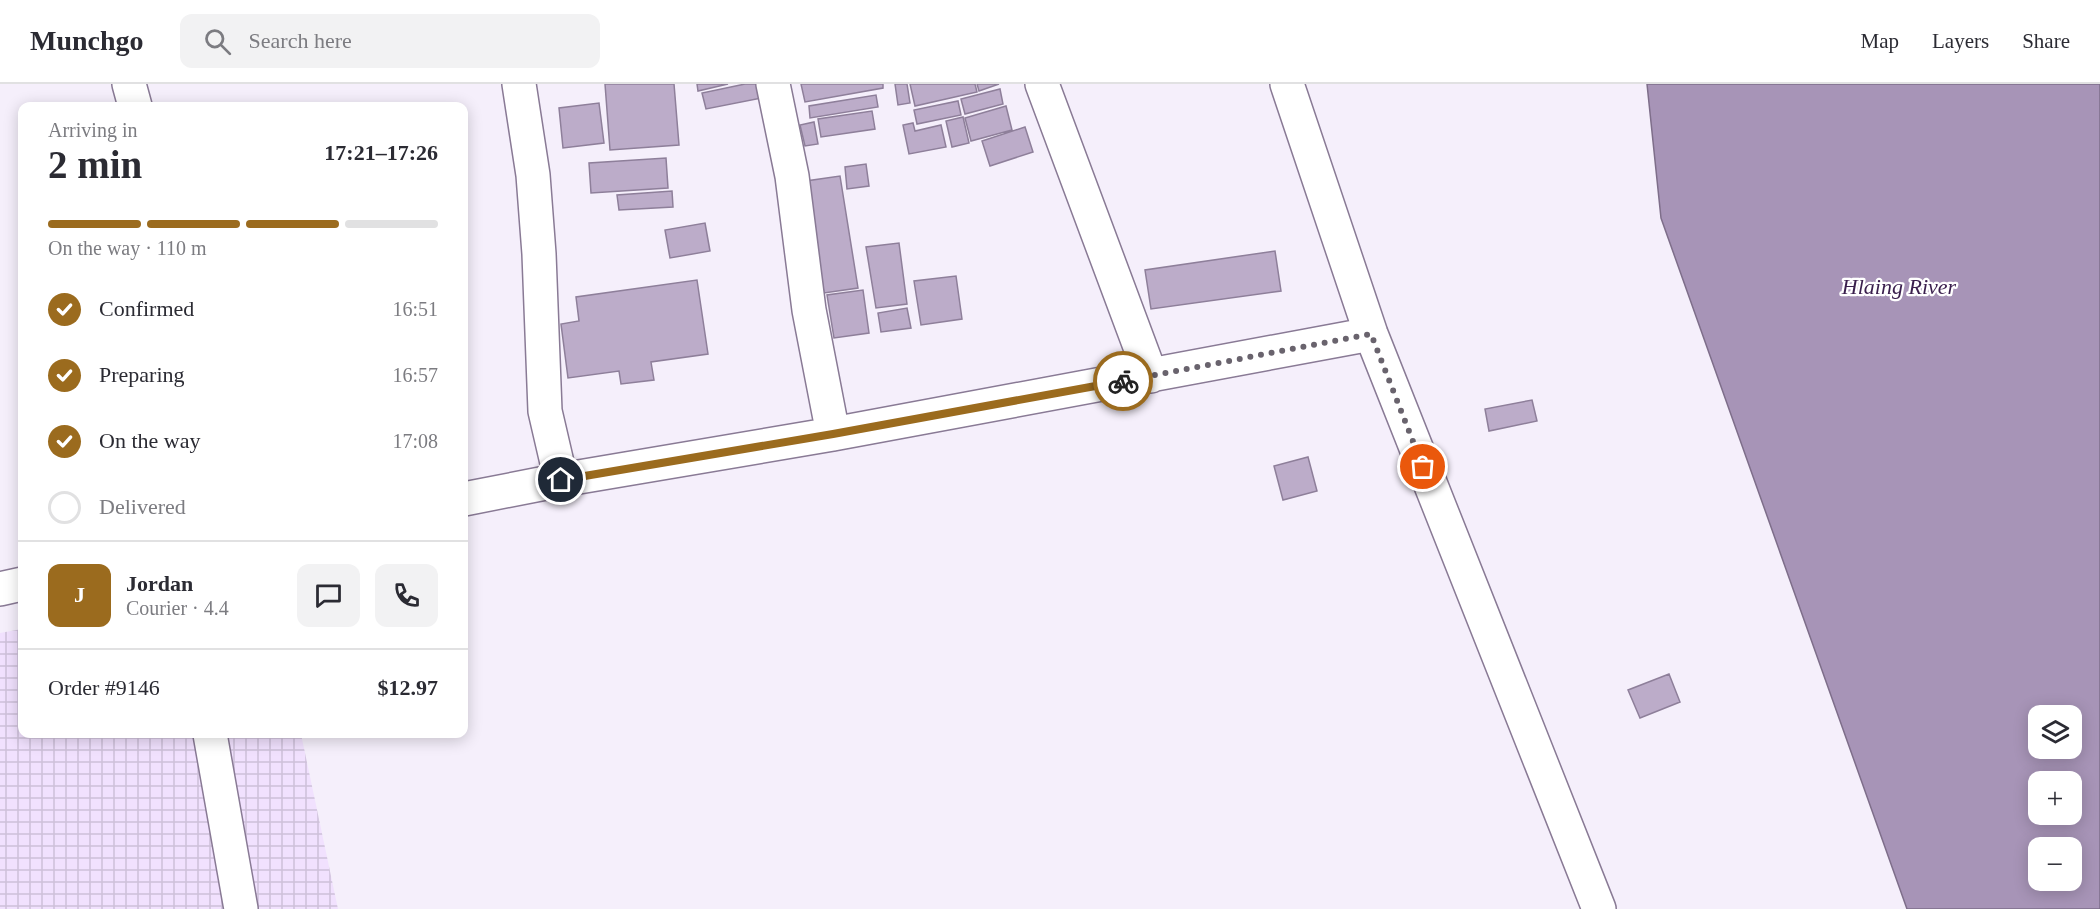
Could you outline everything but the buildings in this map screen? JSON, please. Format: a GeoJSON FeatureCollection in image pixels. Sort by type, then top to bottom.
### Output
{"type":"FeatureCollection","features":[{"type":"Feature","properties":{"kind":"street"},"geometry":{"type":"LineString","coordinates":[[129,84],[134,102]]}},
{"type":"Feature","properties":{"kind":"street"},"geometry":{"type":"LineString","coordinates":[[519,84],[534,186],[545,411],[561,480]]}},
{"type":"Feature","properties":{"kind":"street"},"geometry":{"type":"LineString","coordinates":[[773,84],[792,176],[809,310],[833,434]]}},
{"type":"Feature","properties":{"kind":"street"},"geometry":{"type":"LineString","coordinates":[[1042,84],[1151,376]]}},
{"type":"Feature","properties":{"kind":"street"},"geometry":{"type":"LineString","coordinates":[[1287,84],[1371,334],[1599,909]]}},
{"type":"Feature","properties":{"kind":"street"},"geometry":{"type":"LineString","coordinates":[[468,498],[561,480],[833,434],[1371,334]]}},
{"type":"Feature","properties":{"kind":"street"},"geometry":{"type":"LineString","coordinates":[[0,588],[18,585]]}},
{"type":"Feature","properties":{"kind":"street"},"geometry":{"type":"LineString","coordinates":[[211,738],[241,909]]}},
{"type":"Feature","properties":{"kind":"shaded area"},"geometry":{"type":"Polygon","coordinates":[[[18,630],[18,738],[302,738],[338,909],[0,909],[0,633],[18,630]]]}},
{"type":"Feature","properties":{"kind":"water","name":"Hlaing River"},"geometry":{"type":"Polygon","coordinates":[[[1647,84],[2100,84],[2100,909],[1907,909],[1661,218],[1647,84]]]}},
{"type":"Feature","properties":{"kind":"way so far"},"geometry":{"type":"LineString","coordinates":[[1123,381],[1371,334],[1423,467]]}},
{"type":"Feature","properties":{"kind":"route"},"geometry":{"type":"LineString","coordinates":[[561,480],[833,434],[1123,381]]}}]}
